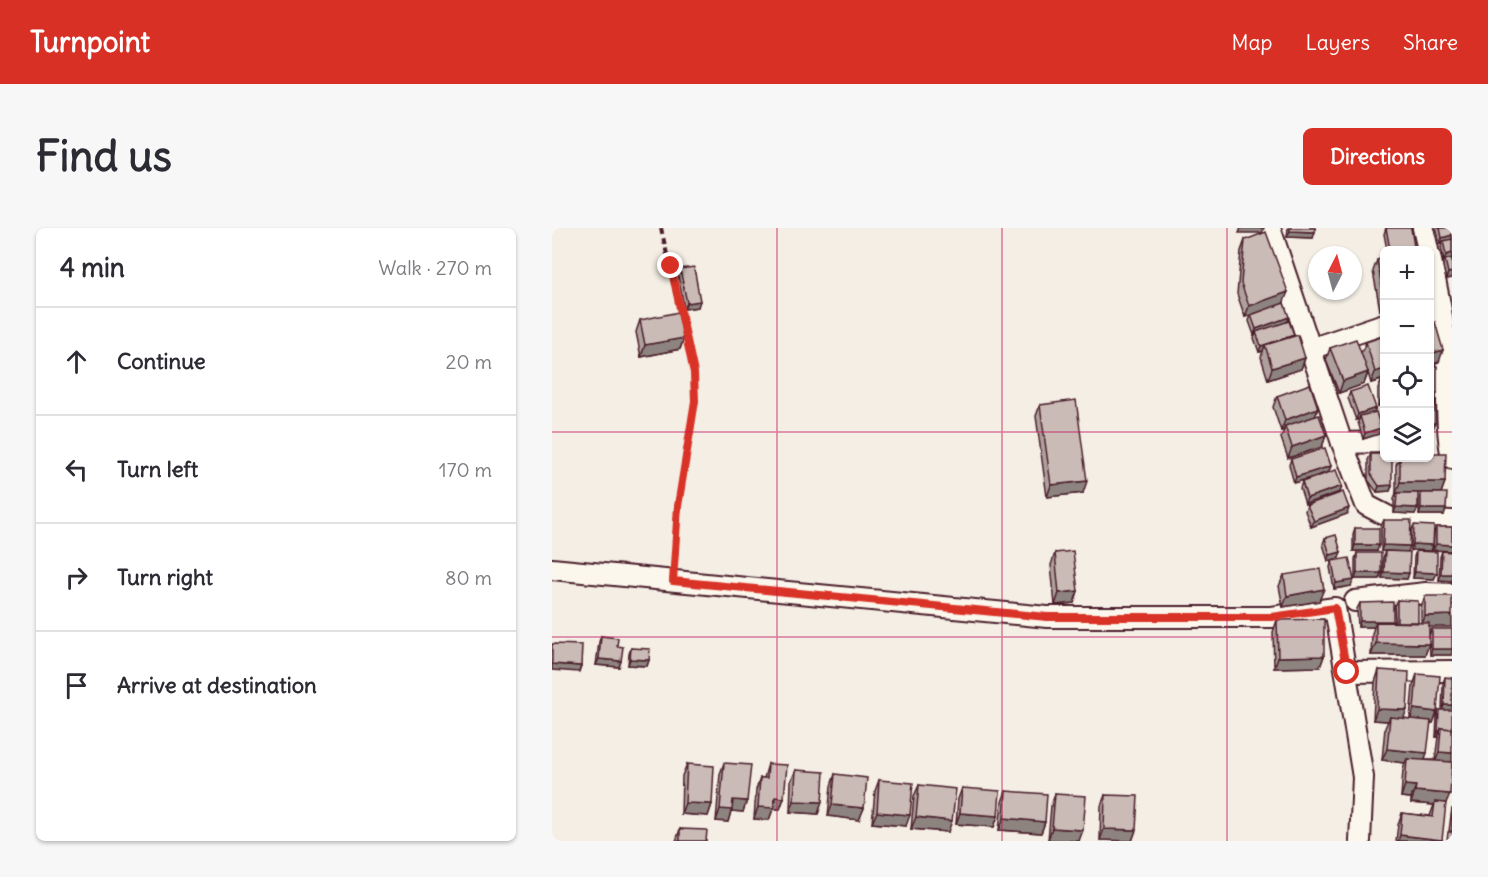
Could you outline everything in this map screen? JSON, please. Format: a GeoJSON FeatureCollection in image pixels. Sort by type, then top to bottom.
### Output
{"type":"FeatureCollection","features":[{"type":"Feature","properties":{"kind":"street"},"geometry":{"type":"LineString","coordinates":[[1269,228],[1342,443],[1366,505],[1391,518],[1452,521]]}},
{"type":"Feature","properties":{"kind":"street"},"geometry":{"type":"LineString","coordinates":[[1423,228],[1427,246]]}},
{"type":"Feature","properties":{"kind":"street"},"geometry":{"type":"LineString","coordinates":[[1435,307],[1446,354],[1443,447]]}},
{"type":"Feature","properties":{"kind":"street"},"geometry":{"type":"LineString","coordinates":[[1310,349],[1380,325]]}},
{"type":"Feature","properties":{"kind":"street"},"geometry":{"type":"LineString","coordinates":[[1342,443],[1380,442]]}},
{"type":"Feature","properties":{"kind":"street"},"geometry":{"type":"LineString","coordinates":[[552,569],[1047,617],[1272,617],[1335,608],[1364,777],[1360,841]]}},
{"type":"Feature","properties":{"kind":"street"},"geometry":{"type":"LineString","coordinates":[[1356,601],[1426,593],[1452,594]]}},
{"type":"Feature","properties":{"kind":"street"},"geometry":{"type":"LineString","coordinates":[[1347,672],[1452,671]]}},
{"type":"Feature","properties":{"kind":"path"},"geometry":{"type":"LineString","coordinates":[[661,228],[694,373],[695,401],[678,506],[673,581]]}},
{"type":"Feature","properties":{"kind":"building"},"geometry":{"type":"Polygon","coordinates":[[[1290,228],[1315,228],[1315,232],[1290,231],[1290,228]]]}},
{"type":"Feature","properties":{"kind":"building"},"geometry":{"type":"Polygon","coordinates":[[[1386,228],[1411,228],[1414,246],[1389,246],[1386,228]]]}},
{"type":"Feature","properties":{"kind":"building"},"geometry":{"type":"Polygon","coordinates":[[[1440,228],[1452,228],[1452,235],[1442,238],[1440,228]]]}},
{"type":"Feature","properties":{"kind":"building"},"geometry":{"type":"Polygon","coordinates":[[[1266,232],[1288,292],[1249,306],[1241,283],[1245,240],[1266,232]]]}},
{"type":"Feature","properties":{"kind":"building"},"geometry":{"type":"Polygon","coordinates":[[[1452,239],[1452,253],[1446,255],[1443,241],[1452,239]]]}},
{"type":"Feature","properties":{"kind":"building"},"geometry":{"type":"Polygon","coordinates":[[[1452,258],[1452,272],[1448,273],[1445,260],[1452,258]]]}},
{"type":"Feature","properties":{"kind":"building"},"geometry":{"type":"Polygon","coordinates":[[[1380,259],[1380,276],[1377,260],[1380,259]]]}},
{"type":"Feature","properties":{"kind":"building"},"geometry":{"type":"Polygon","coordinates":[[[694,267],[700,301],[687,303],[680,269],[694,267]]]}},
{"type":"Feature","properties":{"kind":"building"},"geometry":{"type":"Polygon","coordinates":[[[1284,303],[1289,317],[1256,329],[1251,315],[1284,303]]]}},
{"type":"Feature","properties":{"kind":"building"},"geometry":{"type":"Polygon","coordinates":[[[679,312],[684,338],[645,345],[640,320],[679,312]]]}},
{"type":"Feature","properties":{"kind":"building"},"geometry":{"type":"Polygon","coordinates":[[[1289,321],[1294,335],[1261,346],[1256,332],[1289,321]]]}},
{"type":"Feature","properties":{"kind":"building"},"geometry":{"type":"Polygon","coordinates":[[[1434,322],[1443,350],[1434,353],[1434,322]]]}},
{"type":"Feature","properties":{"kind":"building"},"geometry":{"type":"Polygon","coordinates":[[[1298,335],[1305,358],[1272,368],[1265,345],[1298,335]]]}},
{"type":"Feature","properties":{"kind":"building"},"geometry":{"type":"Polygon","coordinates":[[[1380,337],[1380,370],[1375,372],[1366,342],[1380,337]]]}},
{"type":"Feature","properties":{"kind":"building"},"geometry":{"type":"Polygon","coordinates":[[[1356,339],[1368,372],[1343,381],[1330,348],[1356,339]]]}},
{"type":"Feature","properties":{"kind":"building"},"geometry":{"type":"Polygon","coordinates":[[[1434,366],[1437,366],[1437,393],[1434,393],[1434,366]]]}},
{"type":"Feature","properties":{"kind":"building"},"geometry":{"type":"Polygon","coordinates":[[[1310,384],[1318,408],[1285,420],[1277,396],[1310,384]]]}},
{"type":"Feature","properties":{"kind":"building"},"geometry":{"type":"Polygon","coordinates":[[[1368,386],[1376,408],[1358,414],[1350,392],[1368,386]]]}},
{"type":"Feature","properties":{"kind":"building"},"geometry":{"type":"Polygon","coordinates":[[[1076,400],[1087,481],[1051,485],[1040,405],[1076,400]]]}},
{"type":"Feature","properties":{"kind":"building"},"geometry":{"type":"Polygon","coordinates":[[[1434,400],[1435,400],[1434,423],[1434,400]]]}},
{"type":"Feature","properties":{"kind":"building"},"geometry":{"type":"Polygon","coordinates":[[[1376,412],[1380,428],[1365,433],[1360,416],[1376,412]]]}},
{"type":"Feature","properties":{"kind":"building"},"geometry":{"type":"Polygon","coordinates":[[[1319,415],[1326,435],[1292,447],[1285,426],[1319,415]]]}},
{"type":"Feature","properties":{"kind":"building"},"geometry":{"type":"Polygon","coordinates":[[[1325,448],[1331,466],[1296,477],[1291,459],[1325,448]]]}},
{"type":"Feature","properties":{"kind":"building"},"geometry":{"type":"Polygon","coordinates":[[[1434,453],[1446,453],[1445,482],[1400,482],[1400,462],[1434,462],[1434,453]]]}},
{"type":"Feature","properties":{"kind":"building"},"geometry":{"type":"Polygon","coordinates":[[[1371,454],[1380,454],[1380,462],[1392,462],[1392,485],[1379,486],[1371,474],[1371,454]]]}},
{"type":"Feature","properties":{"kind":"building"},"geometry":{"type":"Polygon","coordinates":[[[1336,470],[1342,486],[1307,498],[1302,482],[1336,470]]]}},
{"type":"Feature","properties":{"kind":"building"},"geometry":{"type":"Polygon","coordinates":[[[1343,492],[1349,508],[1314,521],[1307,505],[1343,492]]]}},
{"type":"Feature","properties":{"kind":"building"},"geometry":{"type":"Polygon","coordinates":[[[1397,493],[1418,493],[1418,508],[1396,507],[1397,493]]]}},
{"type":"Feature","properties":{"kind":"building"},"geometry":{"type":"Polygon","coordinates":[[[1421,493],[1447,493],[1446,509],[1421,509],[1421,493]]]}},
{"type":"Feature","properties":{"kind":"building"},"geometry":{"type":"Polygon","coordinates":[[[1384,520],[1411,520],[1410,546],[1383,545],[1384,520]]]}},
{"type":"Feature","properties":{"kind":"building"},"geometry":{"type":"Polygon","coordinates":[[[1414,525],[1434,526],[1433,545],[1413,544],[1414,525]]]}},
{"type":"Feature","properties":{"kind":"building"},"geometry":{"type":"Polygon","coordinates":[[[1436,527],[1452,527],[1452,545],[1436,544],[1436,527]]]}},
{"type":"Feature","properties":{"kind":"building"},"geometry":{"type":"Polygon","coordinates":[[[1355,528],[1379,528],[1379,545],[1355,545],[1355,528]]]}},
{"type":"Feature","properties":{"kind":"building"},"geometry":{"type":"Polygon","coordinates":[[[1336,535],[1341,552],[1330,555],[1325,538],[1336,535]]]}},
{"type":"Feature","properties":{"kind":"building"},"geometry":{"type":"Polygon","coordinates":[[[1073,551],[1078,591],[1059,593],[1055,553],[1073,551]]]}},
{"type":"Feature","properties":{"kind":"building"},"geometry":{"type":"Polygon","coordinates":[[[1385,551],[1410,552],[1409,573],[1384,572],[1385,551]]]}},
{"type":"Feature","properties":{"kind":"building"},"geometry":{"type":"Polygon","coordinates":[[[1416,551],[1437,552],[1437,573],[1415,572],[1416,551]]]}},
{"type":"Feature","properties":{"kind":"building"},"geometry":{"type":"Polygon","coordinates":[[[1442,551],[1452,552],[1452,574],[1441,574],[1442,551]]]}},
{"type":"Feature","properties":{"kind":"building"},"geometry":{"type":"Polygon","coordinates":[[[1357,553],[1381,553],[1381,573],[1357,573],[1357,553]]]}},
{"type":"Feature","properties":{"kind":"building"},"geometry":{"type":"Polygon","coordinates":[[[1349,558],[1354,580],[1336,583],[1332,561],[1349,558]]]}},
{"type":"Feature","properties":{"kind":"building"},"geometry":{"type":"Polygon","coordinates":[[[1320,569],[1324,589],[1287,596],[1284,575],[1320,569]]]}},
{"type":"Feature","properties":{"kind":"building"},"geometry":{"type":"Polygon","coordinates":[[[1425,596],[1452,596],[1452,615],[1425,616],[1425,596]]]}},
{"type":"Feature","properties":{"kind":"building"},"geometry":{"type":"Polygon","coordinates":[[[1397,600],[1418,601],[1418,622],[1397,622],[1397,600]]]}},
{"type":"Feature","properties":{"kind":"building"},"geometry":{"type":"Polygon","coordinates":[[[1393,602],[1393,621],[1360,621],[1360,603],[1393,602]]]}},
{"type":"Feature","properties":{"kind":"building"},"geometry":{"type":"Polygon","coordinates":[[[1324,619],[1324,656],[1278,657],[1277,620],[1324,619]]]}},
{"type":"Feature","properties":{"kind":"building"},"geometry":{"type":"Polygon","coordinates":[[[1376,622],[1429,623],[1429,644],[1376,643],[1376,622]]]}},
{"type":"Feature","properties":{"kind":"building"},"geometry":{"type":"Polygon","coordinates":[[[1432,629],[1452,629],[1452,649],[1432,649],[1432,629]]]}},
{"type":"Feature","properties":{"kind":"building"},"geometry":{"type":"Polygon","coordinates":[[[601,636],[618,638],[617,646],[623,647],[621,661],[599,659],[601,636]]]}},
{"type":"Feature","properties":{"kind":"building"},"geometry":{"type":"Polygon","coordinates":[[[552,644],[582,645],[581,666],[552,664],[552,644]]]}},
{"type":"Feature","properties":{"kind":"building"},"geometry":{"type":"Polygon","coordinates":[[[631,648],[650,649],[649,660],[630,659],[631,648]]]}},
{"type":"Feature","properties":{"kind":"building"},"geometry":{"type":"Polygon","coordinates":[[[1379,670],[1409,672],[1407,710],[1377,709],[1379,670]]]}},
{"type":"Feature","properties":{"kind":"building"},"geometry":{"type":"Polygon","coordinates":[[[1417,674],[1440,676],[1437,712],[1414,709],[1417,674]]]}},
{"type":"Feature","properties":{"kind":"building"},"geometry":{"type":"Polygon","coordinates":[[[1445,677],[1452,678],[1452,705],[1444,705],[1445,677]]]}},
{"type":"Feature","properties":{"kind":"building"},"geometry":{"type":"Polygon","coordinates":[[[1439,710],[1452,710],[1452,729],[1441,728],[1438,731],[1439,710]]]}},
{"type":"Feature","properties":{"kind":"building"},"geometry":{"type":"Polygon","coordinates":[[[1390,717],[1431,721],[1427,753],[1387,749],[1390,717]]]}},
{"type":"Feature","properties":{"kind":"building"},"geometry":{"type":"Polygon","coordinates":[[[1441,728],[1452,729],[1452,753],[1439,752],[1441,728]]]}},
{"type":"Feature","properties":{"kind":"building"},"geometry":{"type":"Polygon","coordinates":[[[1407,759],[1452,762],[1450,794],[1415,791],[1416,786],[1405,785],[1407,759]]]}},
{"type":"Feature","properties":{"kind":"building"},"geometry":{"type":"Polygon","coordinates":[[[724,763],[751,765],[747,801],[733,800],[732,810],[720,809],[724,763]]]}},
{"type":"Feature","properties":{"kind":"building"},"geometry":{"type":"Polygon","coordinates":[[[687,764],[714,766],[712,804],[685,803],[687,764]]]}},
{"type":"Feature","properties":{"kind":"building"},"geometry":{"type":"Polygon","coordinates":[[[768,764],[787,765],[784,798],[775,797],[774,808],[758,807],[760,778],[767,778],[768,764]]]}},
{"type":"Feature","properties":{"kind":"building"},"geometry":{"type":"Polygon","coordinates":[[[796,770],[824,772],[822,802],[794,801],[796,770]]]}},
{"type":"Feature","properties":{"kind":"building"},"geometry":{"type":"Polygon","coordinates":[[[835,774],[867,778],[864,808],[832,805],[835,774]]]}},
{"type":"Feature","properties":{"kind":"building"},"geometry":{"type":"Polygon","coordinates":[[[879,780],[913,783],[910,815],[877,812],[879,780]]]}},
{"type":"Feature","properties":{"kind":"building"},"geometry":{"type":"Polygon","coordinates":[[[919,785],[956,789],[952,821],[916,817],[919,785]]]}},
{"type":"Feature","properties":{"kind":"building"},"geometry":{"type":"Polygon","coordinates":[[[962,788],[1000,791],[998,816],[960,813],[962,788]]]}},
{"type":"Feature","properties":{"kind":"building"},"geometry":{"type":"Polygon","coordinates":[[[1006,791],[1047,794],[1045,822],[1004,818],[1006,791]]]}},
{"type":"Feature","properties":{"kind":"building"},"geometry":{"type":"Polygon","coordinates":[[[1055,794],[1086,796],[1083,830],[1052,828],[1055,794]]]}},
{"type":"Feature","properties":{"kind":"building"},"geometry":{"type":"Polygon","coordinates":[[[1105,795],[1138,796],[1136,830],[1104,829],[1105,795]]]}},
{"type":"Feature","properties":{"kind":"building"},"geometry":{"type":"Polygon","coordinates":[[[1435,802],[1446,803],[1442,840],[1400,835],[1402,813],[1433,817],[1435,802]]]}},
{"type":"Feature","properties":{"kind":"building"},"geometry":{"type":"Polygon","coordinates":[[[680,829],[707,830],[706,841],[680,841],[680,829]]]}},
{"type":"Feature","properties":{"kind":"building"},"geometry":{"type":"Polygon","coordinates":[[[1448,832],[1452,832],[1452,841],[1447,841],[1448,832]]]}},
{"type":"Feature","properties":{"kind":"route"},"geometry":{"type":"LineString","coordinates":[[671,266],[694,373],[695,401],[678,506],[673,581],[1047,617],[1272,617],[1335,608],[1347,672]]}}]}
